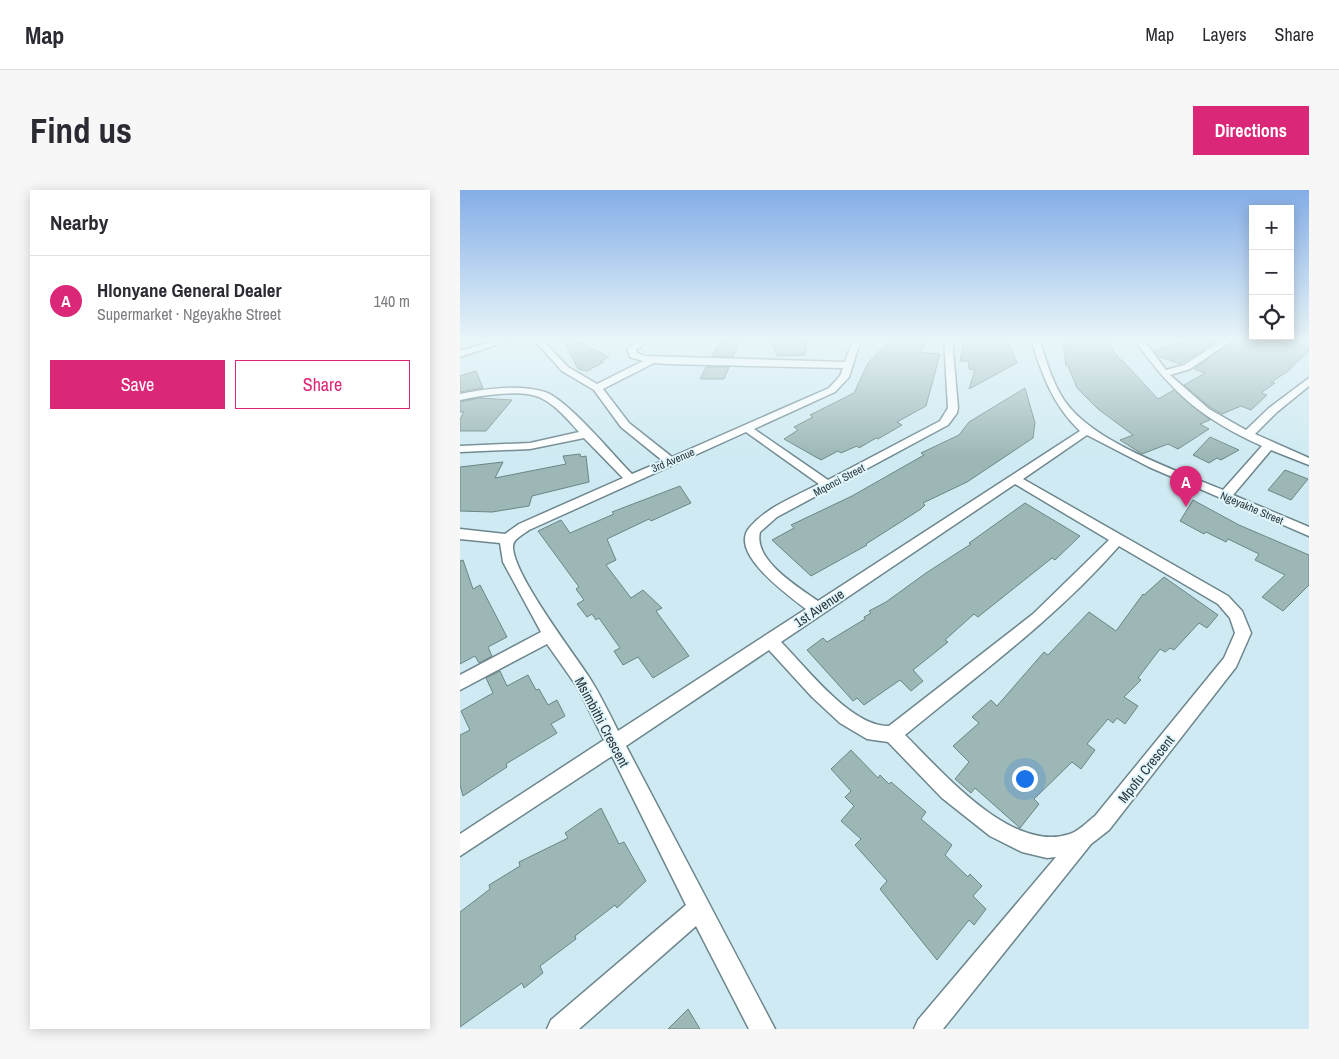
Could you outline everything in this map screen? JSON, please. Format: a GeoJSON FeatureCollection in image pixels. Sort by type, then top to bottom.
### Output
{"type":"FeatureCollection","features":[{"type":"Feature","properties":{"kind":"street"},"geometry":{"type":"LineString","coordinates":[[580,378],[597,388],[624,425],[671,462]]}},
{"type":"Feature","properties":{"kind":"street"},"geometry":{"type":"LineString","coordinates":[[597,388],[617,378]]}},
{"type":"Feature","properties":{"kind":"street","name":"3rd Avenue"},"geometry":{"type":"LineString","coordinates":[[508,538],[524,527],[832,390],[841,383],[843,378]]}},
{"type":"Feature","properties":{"kind":"street","name":"Mqonci Street"},"geometry":{"type":"LineString","coordinates":[[817,609],[769,569],[757,555],[752,538],[754,530],[773,514],[938,427],[948,419],[953,408],[951,378]]}},
{"type":"Feature","properties":{"kind":"street"},"geometry":{"type":"LineString","coordinates":[[1048,378],[1055,398],[1088,431]]}},
{"type":"Feature","properties":{"kind":"street"},"geometry":{"type":"LineString","coordinates":[[1168,378],[1185,395],[1248,435],[1268,446],[1309,462]]}},
{"type":"Feature","properties":{"kind":"street"},"geometry":{"type":"LineString","coordinates":[[1248,435],[1309,381]]}},
{"type":"Feature","properties":{"kind":"street"},"geometry":{"type":"LineString","coordinates":[[460,397],[496,391],[536,393],[551,399],[630,479]]}},
{"type":"Feature","properties":{"kind":"street"},"geometry":{"type":"LineString","coordinates":[[748,428],[828,485]]}},
{"type":"Feature","properties":{"kind":"street","name":"1st Avenue"},"geometry":{"type":"LineString","coordinates":[[460,846],[1088,431]]}},
{"type":"Feature","properties":{"kind":"street","name":"Ngeyakhe Street"},"geometry":{"type":"LineString","coordinates":[[1088,431],[1131,454],[1309,532]]}},
{"type":"Feature","properties":{"kind":"street"},"geometry":{"type":"LineString","coordinates":[[460,449],[514,448],[586,434]]}},
{"type":"Feature","properties":{"kind":"street"},"geometry":{"type":"LineString","coordinates":[[1225,496],[1268,446]]}},
{"type":"Feature","properties":{"kind":"street","name":"Mpofu Crescent"},"geometry":{"type":"LineString","coordinates":[[892,734],[973,814],[992,827],[1013,838],[1034,845],[1054,847],[1069,845],[1085,838],[1102,823],[1230,662],[1243,633],[1237,615],[1223,600],[1014,479]]}},
{"type":"Feature","properties":{"kind":"street"},"geometry":{"type":"LineString","coordinates":[[460,534],[508,538]]}},
{"type":"Feature","properties":{"kind":"street","name":"Msimbithi Crescent"},"geometry":{"type":"LineString","coordinates":[[508,538],[506,546],[510,562],[550,635],[584,684],[698,909],[762,1029]]}},
{"type":"Feature","properties":{"kind":"street"},"geometry":{"type":"LineString","coordinates":[[770,640],[852,722],[871,733],[881,735],[892,734],[1045,612],[1080,581],[1118,539]]}},
{"type":"Feature","properties":{"kind":"street"},"geometry":{"type":"LineString","coordinates":[[460,683],[550,635]]}},
{"type":"Feature","properties":{"kind":"street"},"geometry":{"type":"LineString","coordinates":[[928,1029],[1085,838]]}},
{"type":"Feature","properties":{"kind":"street"},"geometry":{"type":"LineString","coordinates":[[560,1029],[698,909]]}},
{"type":"Feature","properties":{"kind":"building"},"geometry":{"type":"Polygon","coordinates":[[[460,378],[479,378],[483,388],[460,392],[460,378]]]}},
{"type":"Feature","properties":{"kind":"building"},"geometry":{"type":"Polygon","coordinates":[[[700,378],[724,378],[724,379],[700,378]]]}},
{"type":"Feature","properties":{"kind":"building"},"geometry":{"type":"Polygon","coordinates":[[[861,378],[933,378],[926,406],[897,422],[902,425],[859,448],[857,446],[841,453],[838,451],[821,460],[784,439],[798,430],[794,427],[813,417],[810,415],[854,393],[861,378]]]}},
{"type":"Feature","properties":{"kind":"building"},"geometry":{"type":"Polygon","coordinates":[[[972,378],[989,378],[969,389],[972,378]]]}},
{"type":"Feature","properties":{"kind":"building"},"geometry":{"type":"Polygon","coordinates":[[[1073,378],[1139,378],[1158,399],[1174,390],[1210,420],[1200,424],[1209,429],[1178,449],[1168,444],[1142,454],[1120,440],[1133,435],[1098,409],[1077,388],[1073,378]]]}},
{"type":"Feature","properties":{"kind":"building"},"geometry":{"type":"Polygon","coordinates":[[[1196,378],[1277,378],[1271,382],[1275,383],[1261,393],[1267,395],[1251,410],[1241,406],[1222,414],[1210,407],[1184,385],[1196,378]]]}},
{"type":"Feature","properties":{"kind":"building"},"geometry":{"type":"Polygon","coordinates":[[[1025,388],[1035,423],[1033,438],[967,482],[923,503],[925,505],[921,509],[867,545],[811,576],[772,540],[794,528],[791,525],[852,496],[924,455],[921,453],[959,435],[969,422],[1025,388]]]}},
{"type":"Feature","properties":{"kind":"building"},"geometry":{"type":"Polygon","coordinates":[[[480,398],[512,400],[486,431],[460,431],[460,419],[464,412],[460,412],[460,402],[480,398]]]}},
{"type":"Feature","properties":{"kind":"building"},"geometry":{"type":"Polygon","coordinates":[[[1210,437],[1239,450],[1221,460],[1217,458],[1209,463],[1193,455],[1210,437]]]}},
{"type":"Feature","properties":{"kind":"building"},"geometry":{"type":"Polygon","coordinates":[[[580,454],[581,457],[586,456],[589,482],[532,496],[529,506],[492,512],[460,511],[460,467],[503,462],[495,478],[566,464],[563,456],[580,454]]]}},
{"type":"Feature","properties":{"kind":"building"},"geometry":{"type":"Polygon","coordinates":[[[1285,470],[1308,479],[1291,500],[1268,490],[1285,470]]]}},
{"type":"Feature","properties":{"kind":"building"},"geometry":{"type":"Polygon","coordinates":[[[680,486],[691,503],[651,521],[649,519],[607,539],[616,560],[606,565],[631,598],[643,590],[662,608],[656,611],[689,656],[653,678],[638,657],[623,665],[614,651],[620,648],[599,618],[596,620],[592,614],[587,617],[577,604],[584,600],[576,589],[579,587],[538,531],[561,520],[570,533],[614,514],[612,512],[680,486]]]}},
{"type":"Feature","properties":{"kind":"building"},"geometry":{"type":"Polygon","coordinates":[[[1193,500],[1239,525],[1309,555],[1309,585],[1283,611],[1262,597],[1285,575],[1255,560],[1259,554],[1228,539],[1226,542],[1206,532],[1204,534],[1180,521],[1193,500]]]}},
{"type":"Feature","properties":{"kind":"building"},"geometry":{"type":"Polygon","coordinates":[[[1025,503],[1080,536],[1055,560],[1052,558],[978,617],[974,614],[945,640],[948,642],[913,670],[923,681],[911,691],[900,680],[864,705],[857,698],[853,701],[807,650],[823,638],[827,642],[865,619],[864,617],[871,613],[869,611],[886,602],[971,544],[969,543],[1025,503]]]}},
{"type":"Feature","properties":{"kind":"building"},"geometry":{"type":"Polygon","coordinates":[[[463,560],[473,589],[480,585],[507,637],[488,647],[492,656],[479,663],[475,656],[460,664],[460,561],[463,560]]]}},
{"type":"Feature","properties":{"kind":"building"},"geometry":{"type":"Polygon","coordinates":[[[1164,577],[1218,615],[1207,628],[1199,623],[1174,650],[1170,648],[1165,652],[1160,649],[1138,678],[1141,680],[1124,697],[1138,706],[1125,724],[1117,718],[1113,723],[1108,719],[1087,744],[1095,750],[1081,769],[1072,762],[1034,799],[1039,804],[1020,828],[975,788],[971,793],[955,779],[969,762],[953,746],[979,723],[972,717],[991,700],[997,706],[1044,652],[1048,655],[1089,612],[1116,631],[1143,594],[1164,577]]]}},
{"type":"Feature","properties":{"kind":"building"},"geometry":{"type":"Polygon","coordinates":[[[500,671],[507,686],[528,675],[536,690],[539,689],[548,705],[557,700],[565,716],[551,724],[557,733],[506,764],[507,767],[463,796],[460,785],[460,735],[470,730],[461,711],[493,693],[486,678],[500,671]]]}},
{"type":"Feature","properties":{"kind":"building"},"geometry":{"type":"Polygon","coordinates":[[[851,750],[878,778],[880,775],[889,784],[891,782],[926,812],[921,819],[952,845],[945,855],[968,877],[970,874],[982,886],[973,896],[986,909],[974,925],[969,920],[937,960],[880,889],[887,881],[855,845],[861,839],[841,821],[854,806],[845,797],[851,791],[831,769],[851,750]]]}},
{"type":"Feature","properties":{"kind":"building"},"geometry":{"type":"Polygon","coordinates":[[[601,808],[619,844],[624,842],[646,881],[617,908],[615,905],[575,936],[576,939],[540,966],[543,973],[524,988],[522,983],[460,1027],[460,912],[490,889],[489,885],[520,866],[519,862],[568,838],[565,833],[601,808]]]}},
{"type":"Feature","properties":{"kind":"building"},"geometry":{"type":"Polygon","coordinates":[[[688,1009],[700,1029],[668,1029],[688,1009]]]}},
{"type":"Feature","properties":{"kind":"place","name":"Hlonyane General Dealer"},"geometry":{"type":"Point","coordinates":[1186,507]}}]}
